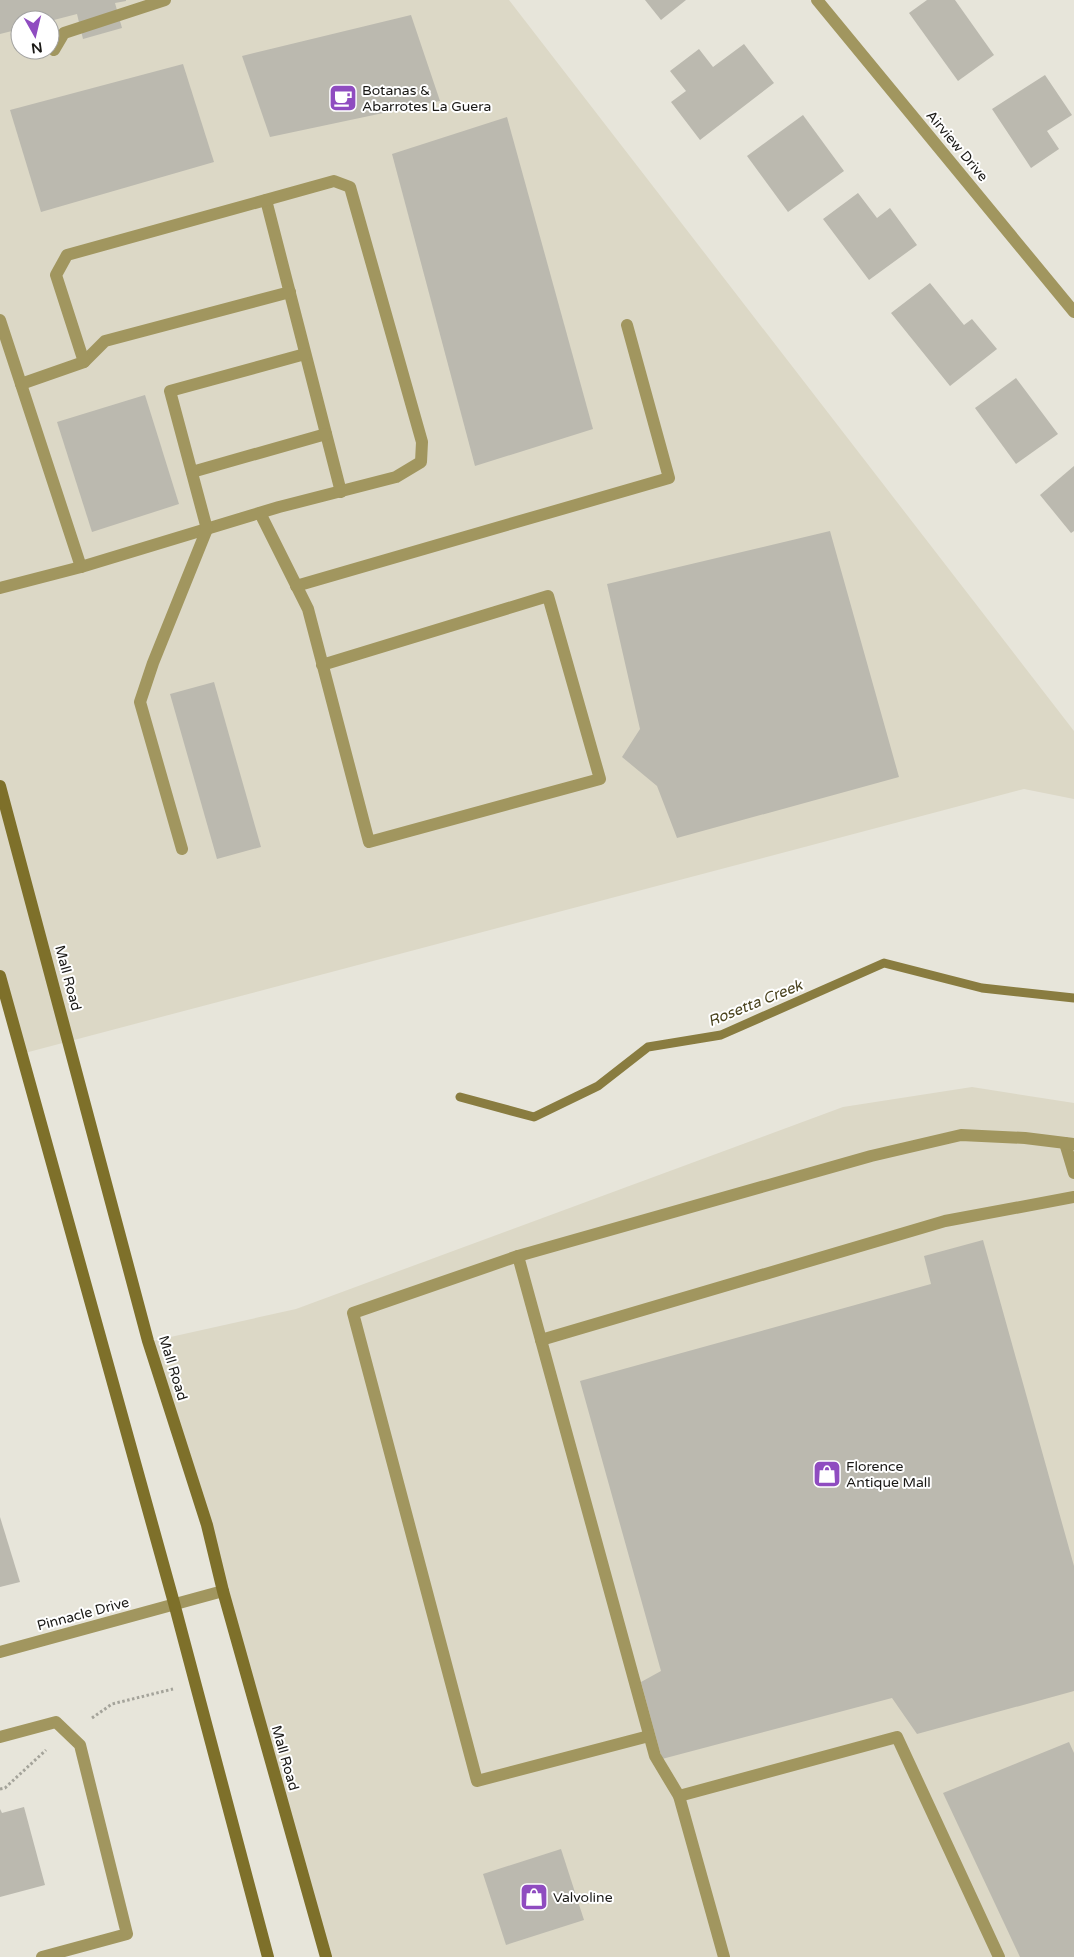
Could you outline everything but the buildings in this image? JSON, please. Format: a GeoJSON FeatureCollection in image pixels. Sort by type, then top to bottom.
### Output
{"type":"FeatureCollection","features":[{"type":"Feature","properties":{"kind":"main road","name":"Mall Road"},"geometry":{"type":"LineString","coordinates":[[0,786],[148,1342],[207,1525],[223,1591],[326,1957]]}},
{"type":"Feature","properties":{"kind":"main road"},"geometry":{"type":"LineString","coordinates":[[0,976],[174,1604],[268,1957]]}},
{"type":"Feature","properties":{"kind":"street"},"geometry":{"type":"LineString","coordinates":[[60,40],[64,33],[165,0]]}},
{"type":"Feature","properties":{"kind":"street","name":"Airview Drive"},"geometry":{"type":"LineString","coordinates":[[817,0],[1074,312]]}},
{"type":"Feature","properties":{"kind":"street"},"geometry":{"type":"LineString","coordinates":[[0,588],[81,567],[260,513],[396,477],[421,462],[422,442],[350,187],[334,181],[67,255],[56,275],[84,362]]}},
{"type":"Feature","properties":{"kind":"street"},"geometry":{"type":"LineString","coordinates":[[266,200],[341,492]]}},
{"type":"Feature","properties":{"kind":"street"},"geometry":{"type":"LineString","coordinates":[[21,384],[84,362],[105,342],[290,292]]}},
{"type":"Feature","properties":{"kind":"street"},"geometry":{"type":"LineString","coordinates":[[0,320],[81,567]]}},
{"type":"Feature","properties":{"kind":"street"},"geometry":{"type":"LineString","coordinates":[[296,586],[669,478],[626,325]]}},
{"type":"Feature","properties":{"kind":"street"},"geometry":{"type":"LineString","coordinates":[[182,849],[140,702],[153,663],[207,529],[170,391],[305,354]]}},
{"type":"Feature","properties":{"kind":"street"},"geometry":{"type":"LineString","coordinates":[[192,472],[326,434]]}},
{"type":"Feature","properties":{"kind":"street"},"geometry":{"type":"LineString","coordinates":[[260,513],[308,609],[322,665],[369,842],[600,778],[548,596],[322,665]]}},
{"type":"Feature","properties":{"kind":"street"},"geometry":{"type":"LineString","coordinates":[[649,1736],[477,1781],[353,1313],[518,1256],[871,1156],[961,1135],[1024,1138],[1069,1144],[1074,1173]]}},
{"type":"Feature","properties":{"kind":"street"},"geometry":{"type":"LineString","coordinates":[[541,1340],[945,1221],[1074,1197]]}},
{"type":"Feature","properties":{"kind":"street"},"geometry":{"type":"LineString","coordinates":[[518,1256],[649,1736],[655,1756],[679,1796],[724,1957]]}},
{"type":"Feature","properties":{"kind":"street","name":"Pinnacle Drive"},"geometry":{"type":"LineString","coordinates":[[0,1652],[223,1591]]}},
{"type":"Feature","properties":{"kind":"street"},"geometry":{"type":"LineString","coordinates":[[0,1737],[56,1722],[80,1745],[127,1934],[42,1957]]}},
{"type":"Feature","properties":{"kind":"street"},"geometry":{"type":"LineString","coordinates":[[679,1796],[897,1737],[999,1957]]}},
{"type":"Feature","properties":{"kind":"path"},"geometry":{"type":"LineString","coordinates":[[92,1718],[112,1704],[173,1689]]}},
{"type":"Feature","properties":{"kind":"path"},"geometry":{"type":"LineString","coordinates":[[0,1789],[4,1788],[46,1750]]}},
{"type":"Feature","properties":{"kind":"shaded area"},"geometry":{"type":"Polygon","coordinates":[[[0,0],[509,0],[1074,731],[1074,799],[1024,789],[21,1054],[0,976],[0,0]]]}},
{"type":"Feature","properties":{"kind":"shaded area"},"geometry":{"type":"Polygon","coordinates":[[[972,1087],[1074,1103],[1074,1957],[326,1957],[148,1342],[296,1309],[843,1107],[972,1087]]]}},
{"type":"Feature","properties":{"kind":"waterway","name":"Rosetta Creek"},"geometry":{"type":"LineString","coordinates":[[460,1097],[534,1117],[598,1086],[648,1047],[721,1035],[884,963],[982,988],[1074,998]]}},
{"type":"Feature","properties":{"kind":"place","name":"Botanas & Abarrotes La Guera"},"geometry":{"type":"Point","coordinates":[343,98]}},
{"type":"Feature","properties":{"kind":"place","name":"Florence Antique Mall"},"geometry":{"type":"Point","coordinates":[827,1474]}},
{"type":"Feature","properties":{"kind":"place","name":"Valvoline"},"geometry":{"type":"Point","coordinates":[534,1897]}}]}
